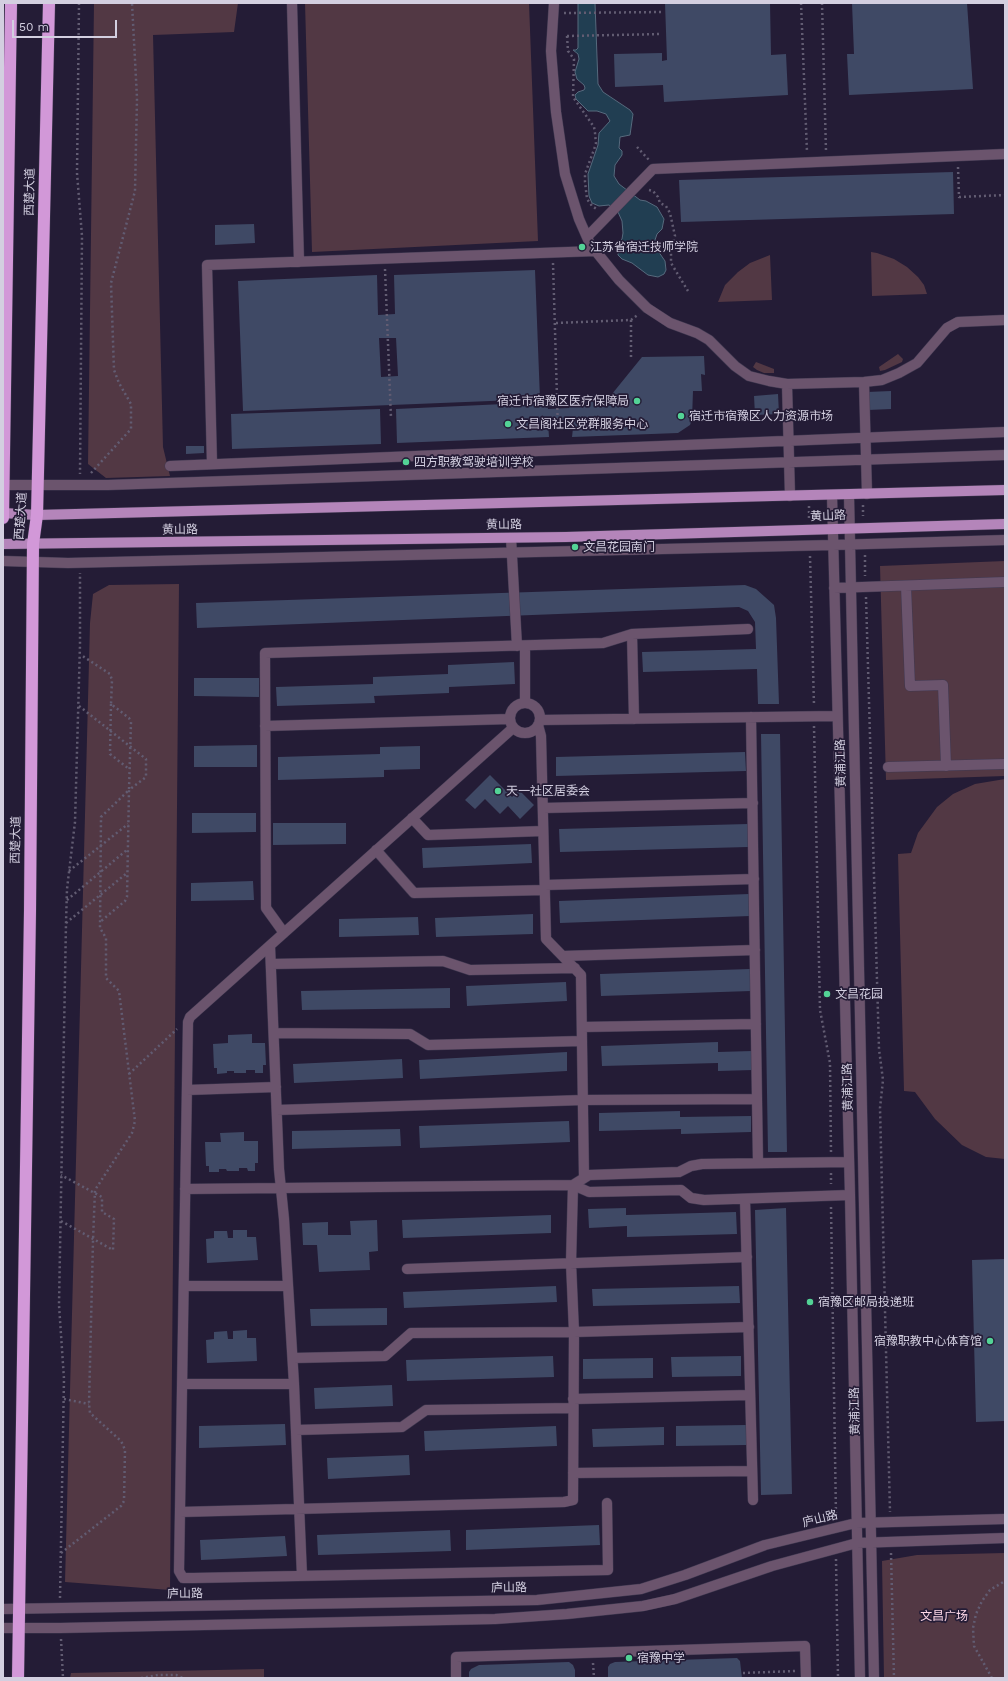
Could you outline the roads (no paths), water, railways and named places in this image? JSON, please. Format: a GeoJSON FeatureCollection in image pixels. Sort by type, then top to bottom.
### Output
{"type":"FeatureCollection","features":[{"type":"Feature","properties":{"kind":"highway","name":"西楚大道"},"geometry":{"type":"LineString","coordinates":[[3,518],[11,3]]}},
{"type":"Feature","properties":{"kind":"highway","name":"西楚大道"},"geometry":{"type":"LineString","coordinates":[[18,1678],[33,562],[38,485],[49,3]]}},
{"type":"Feature","properties":{"kind":"main road","name":"黄山路"},"geometry":{"type":"LineString","coordinates":[[3,513],[37,515],[1005,490]]}},
{"type":"Feature","properties":{"kind":"main road","name":"黄山路"},"geometry":{"type":"LineString","coordinates":[[3,544],[511,538],[1005,524]]}},
{"type":"Feature","properties":{"kind":"street"},"geometry":{"type":"LineString","coordinates":[[292,3],[299,262]]}},
{"type":"Feature","properties":{"kind":"street"},"geometry":{"type":"LineString","coordinates":[[554,3],[551,51],[556,112],[565,174],[579,219],[596,251],[619,280],[647,308],[670,323],[697,333],[709,340],[735,366],[749,376],[787,384],[864,382],[882,380],[917,363],[947,328],[958,322],[1005,320]]}},
{"type":"Feature","properties":{"kind":"street"},"geometry":{"type":"LineString","coordinates":[[588,237],[653,169],[1005,154]]}},
{"type":"Feature","properties":{"kind":"street"},"geometry":{"type":"LineString","coordinates":[[212,464],[207,265],[596,251]]}},
{"type":"Feature","properties":{"kind":"street"},"geometry":{"type":"LineString","coordinates":[[864,382],[866,438],[865,494]]}},
{"type":"Feature","properties":{"kind":"street"},"geometry":{"type":"LineString","coordinates":[[787,384],[790,496]]}},
{"type":"Feature","properties":{"kind":"street"},"geometry":{"type":"LineString","coordinates":[[170,466],[1005,432]]}},
{"type":"Feature","properties":{"kind":"street"},"geometry":{"type":"LineString","coordinates":[[4,485],[80,485],[428,475],[1005,455]]}},
{"type":"Feature","properties":{"kind":"street","name":"黄浦江路"},"geometry":{"type":"LineString","coordinates":[[832,495],[832,545],[850,1196],[860,1678]]}},
{"type":"Feature","properties":{"kind":"street","name":"黄浦江路"},"geometry":{"type":"LineString","coordinates":[[848,495],[874,1678]]}},
{"type":"Feature","properties":{"kind":"street"},"geometry":{"type":"LineString","coordinates":[[511,538],[525,703]]}},
{"type":"Feature","properties":{"kind":"street"},"geometry":{"type":"LineString","coordinates":[[3,562],[80,562],[810,546],[1005,540]]}},
{"type":"Feature","properties":{"kind":"street"},"geometry":{"type":"LineString","coordinates":[[834,588],[1005,582]]}},
{"type":"Feature","properties":{"kind":"street"},"geometry":{"type":"LineString","coordinates":[[906,586],[910,686],[943,685],[946,766]]}},
{"type":"Feature","properties":{"kind":"street"},"geometry":{"type":"LineString","coordinates":[[284,934],[266,908],[265,654],[603,643],[632,634],[748,629]]}},
{"type":"Feature","properties":{"kind":"street"},"geometry":{"type":"LineString","coordinates":[[632,634],[634,719]]}},
{"type":"Feature","properties":{"kind":"street"},"geometry":{"type":"LineString","coordinates":[[539,722],[535,729],[527,733],[517,731],[511,723],[510,714],[516,706],[525,703],[530,704],[538,710],[541,736],[546,939],[582,974],[584,1178]]}},
{"type":"Feature","properties":{"kind":"street"},"geometry":{"type":"LineString","coordinates":[[539,722],[837,716]]}},
{"type":"Feature","properties":{"kind":"street"},"geometry":{"type":"LineString","coordinates":[[751,717],[758,1163]]}},
{"type":"Feature","properties":{"kind":"street"},"geometry":{"type":"LineString","coordinates":[[265,726],[511,723]]}},
{"type":"Feature","properties":{"kind":"street"},"geometry":{"type":"LineString","coordinates":[[511,723],[412,818],[190,1017],[188,1022],[179,1571],[183,1578],[608,1570],[607,1503]]}},
{"type":"Feature","properties":{"kind":"street"},"geometry":{"type":"LineString","coordinates":[[888,767],[1005,764]]}},
{"type":"Feature","properties":{"kind":"street"},"geometry":{"type":"LineString","coordinates":[[543,808],[753,803]]}},
{"type":"Feature","properties":{"kind":"street"},"geometry":{"type":"LineString","coordinates":[[412,818],[428,835],[543,831]]}},
{"type":"Feature","properties":{"kind":"street"},"geometry":{"type":"LineString","coordinates":[[376,850],[414,893],[754,879]]}},
{"type":"Feature","properties":{"kind":"street"},"geometry":{"type":"LineString","coordinates":[[270,946],[279,1169],[282,1188],[294,1384],[302,1576]]}},
{"type":"Feature","properties":{"kind":"street"},"geometry":{"type":"LineString","coordinates":[[563,956],[755,950]]}},
{"type":"Feature","properties":{"kind":"street"},"geometry":{"type":"LineString","coordinates":[[271,964],[443,961],[470,970],[575,968]]}},
{"type":"Feature","properties":{"kind":"street"},"geometry":{"type":"LineString","coordinates":[[582,1027],[756,1024]]}},
{"type":"Feature","properties":{"kind":"street"},"geometry":{"type":"LineString","coordinates":[[274,1033],[410,1034],[428,1045],[582,1041]]}},
{"type":"Feature","properties":{"kind":"street"},"geometry":{"type":"LineString","coordinates":[[187,1090],[276,1087]]}},
{"type":"Feature","properties":{"kind":"street"},"geometry":{"type":"LineString","coordinates":[[277,1110],[583,1100],[757,1099]]}},
{"type":"Feature","properties":{"kind":"street"},"geometry":{"type":"LineString","coordinates":[[573,1185],[589,1175],[679,1172],[691,1166],[702,1164],[849,1162]]}},
{"type":"Feature","properties":{"kind":"street"},"geometry":{"type":"LineString","coordinates":[[185,1189],[573,1185],[589,1192],[681,1190],[691,1198],[704,1200],[850,1196]]}},
{"type":"Feature","properties":{"kind":"street"},"geometry":{"type":"LineString","coordinates":[[180,1512],[564,1502],[573,1500],[574,1332],[571,1262],[573,1185]]}},
{"type":"Feature","properties":{"kind":"street"},"geometry":{"type":"LineString","coordinates":[[745,1199],[753,1500]]}},
{"type":"Feature","properties":{"kind":"street"},"geometry":{"type":"LineString","coordinates":[[407,1269],[571,1262],[747,1257]]}},
{"type":"Feature","properties":{"kind":"street"},"geometry":{"type":"LineString","coordinates":[[184,1286],[288,1286]]}},
{"type":"Feature","properties":{"kind":"street"},"geometry":{"type":"LineString","coordinates":[[292,1358],[385,1356],[411,1333],[574,1332],[749,1327]]}},
{"type":"Feature","properties":{"kind":"street"},"geometry":{"type":"LineString","coordinates":[[182,1384],[294,1384]]}},
{"type":"Feature","properties":{"kind":"street"},"geometry":{"type":"LineString","coordinates":[[296,1430],[402,1427],[426,1410],[750,1395]]}},
{"type":"Feature","properties":{"kind":"street"},"geometry":{"type":"LineString","coordinates":[[573,1473],[752,1471]]}},
{"type":"Feature","properties":{"kind":"street","name":"庐山路"},"geometry":{"type":"LineString","coordinates":[[3,1609],[545,1599],[641,1589],[765,1546],[856,1523],[1005,1520]]}},
{"type":"Feature","properties":{"kind":"street"},"geometry":{"type":"LineString","coordinates":[[3,1628],[495,1618],[567,1614],[643,1606],[675,1599],[772,1566],[857,1543],[1005,1538]]}},
{"type":"Feature","properties":{"kind":"street"},"geometry":{"type":"LineString","coordinates":[[456,1678],[456,1657],[805,1646],[806,1674]]}},
{"type":"Feature","properties":{"kind":"water"},"geometry":{"type":"Polygon","coordinates":[[[578,3],[595,3],[598,84],[603,92],[630,110],[633,114],[630,135],[620,137],[619,148],[622,151],[622,155],[615,165],[614,176],[619,184],[640,200],[646,201],[657,207],[664,219],[662,229],[657,234],[655,240],[656,248],[665,261],[666,270],[664,274],[658,277],[648,275],[618,255],[618,243],[622,239],[623,233],[622,221],[618,212],[609,205],[599,206],[592,203],[589,196],[588,174],[598,145],[599,133],[610,121],[606,114],[597,111],[588,111],[576,99],[575,95],[585,88],[584,85],[577,79],[575,72],[579,59],[578,54],[573,50],[578,48],[578,3]]]}},
{"type":"Feature","properties":{"kind":"place","name":"江苏省宿迁技师学院"},"geometry":{"type":"Point","coordinates":[582,247]}},
{"type":"Feature","properties":{"kind":"place","name":"宿迁市宿豫区医疗保障局"},"geometry":{"type":"Point","coordinates":[637,401]}},
{"type":"Feature","properties":{"kind":"place","name":"宿迁市宿豫区人力资源市场"},"geometry":{"type":"Point","coordinates":[681,416]}},
{"type":"Feature","properties":{"kind":"place","name":"文昌阁社区党群服务中心"},"geometry":{"type":"Point","coordinates":[508,424]}},
{"type":"Feature","properties":{"kind":"place","name":"四方职教驾驶培训学校"},"geometry":{"type":"Point","coordinates":[406,462]}},
{"type":"Feature","properties":{"kind":"place","name":"文昌花园南门"},"geometry":{"type":"Point","coordinates":[575,547]}},
{"type":"Feature","properties":{"kind":"place","name":"天一社区居委会"},"geometry":{"type":"Point","coordinates":[498,791]}},
{"type":"Feature","properties":{"kind":"place","name":"文昌花园"},"geometry":{"type":"Point","coordinates":[827,994]}},
{"type":"Feature","properties":{"kind":"place","name":"宿豫区邮局投递班"},"geometry":{"type":"Point","coordinates":[810,1302]}},
{"type":"Feature","properties":{"kind":"place","name":"宿豫职教中心体育馆"},"geometry":{"type":"Point","coordinates":[990,1341]}},
{"type":"Feature","properties":{"kind":"place","name":"宿豫中学"},"geometry":{"type":"Point","coordinates":[629,1658]}},
{"type":"Feature","properties":{"kind":"park label","name":"文昌广场"},"geometry":{"type":"Point","coordinates":[944,1616]}}]}
